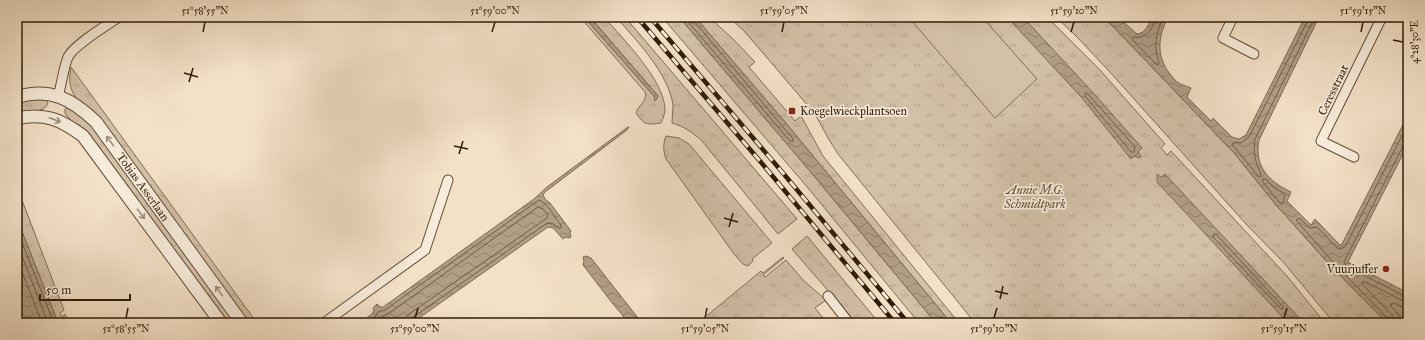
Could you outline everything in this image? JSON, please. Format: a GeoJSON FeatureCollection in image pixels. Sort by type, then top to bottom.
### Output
{"type":"FeatureCollection","features":[{"type":"Feature","properties":{"kind":"street"},"geometry":{"type":"LineString","coordinates":[[58,96],[68,57],[72,52],[102,28],[119,17]]}},
{"type":"Feature","properties":{"kind":"street"},"geometry":{"type":"LineString","coordinates":[[1233,17],[1223,38],[1254,54]]}},
{"type":"Feature","properties":{"kind":"street","name":"Ceresstraat"},"geometry":{"type":"LineString","coordinates":[[1354,157],[1321,141],[1382,17]]}},
{"type":"Feature","properties":{"kind":"street","name":"Tobias Asserlaan"},"geometry":{"type":"LineString","coordinates":[[17,97],[25,94],[42,93],[58,96],[81,108],[96,122],[242,323]]}},
{"type":"Feature","properties":{"kind":"street","name":"Tobias Asserlaan"},"geometry":{"type":"LineString","coordinates":[[17,118],[30,115],[54,118],[68,125],[83,136],[221,323]]}},
{"type":"Feature","properties":{"kind":"street"},"geometry":{"type":"LineString","coordinates":[[324,323],[425,250],[448,180]]}},
{"type":"Feature","properties":{"kind":"street"},"geometry":{"type":"LineString","coordinates":[[828,296],[849,323]]}},
{"type":"Feature","properties":{"kind":"green space"},"geometry":{"type":"Polygon","coordinates":[[[580,17],[584,17],[654,96],[658,96],[590,17],[604,17],[641,60],[658,85],[663,98],[665,111],[661,123],[646,123],[639,117],[636,113],[645,98],[645,92],[580,17]]]}},
{"type":"Feature","properties":{"kind":"green space"},"geometry":{"type":"Polygon","coordinates":[[[616,17],[625,17],[797,219],[778,234],[702,141],[688,130],[672,123],[673,105],[665,81],[650,58],[616,17]]]}},
{"type":"Feature","properties":{"kind":"green space"},"geometry":{"type":"Polygon","coordinates":[[[662,17],[679,17],[936,323],[919,323],[808,188],[662,17]]]}},
{"type":"Feature","properties":{"kind":"green space"},"geometry":{"type":"Polygon","coordinates":[[[695,17],[709,17],[755,62],[749,67],[795,121],[801,116],[823,156],[959,323],[951,323],[785,122],[695,17]]]}},
{"type":"Feature","properties":{"kind":"green space","name":"Annie M.G. Schmidtpark"},"geometry":{"type":"Polygon","coordinates":[[[729,17],[1047,17],[1100,70],[1165,144],[1161,148],[1167,155],[1171,151],[1287,276],[1325,323],[975,323],[838,154],[815,114],[745,32],[729,17]]]}},
{"type":"Feature","properties":{"kind":"green space"},"geometry":{"type":"Polygon","coordinates":[[[915,17],[982,17],[1037,79],[995,118],[911,20],[915,17]]]}},
{"type":"Feature","properties":{"kind":"green space"},"geometry":{"type":"Polygon","coordinates":[[[1056,17],[1104,17],[1234,153],[1277,206],[1329,264],[1387,323],[1334,323],[1284,263],[1246,224],[1109,71],[1056,17]]]}},
{"type":"Feature","properties":{"kind":"green space"},"geometry":{"type":"Polygon","coordinates":[[[71,67],[257,323],[246,323],[74,95],[70,82],[71,67]]]}},
{"type":"Feature","properties":{"kind":"green space"},"geometry":{"type":"Polygon","coordinates":[[[25,99],[46,99],[48,103],[43,109],[30,112],[17,112],[17,101],[25,99]]]}},
{"type":"Feature","properties":{"kind":"green space"},"geometry":{"type":"Polygon","coordinates":[[[69,106],[90,121],[238,323],[225,323],[72,121],[65,114],[65,109],[69,106]]]}},
{"type":"Feature","properties":{"kind":"green space"},"geometry":{"type":"Polygon","coordinates":[[[666,136],[679,138],[689,144],[772,243],[752,259],[753,261],[748,266],[743,264],[734,254],[666,159],[664,153],[664,142],[666,136]]]}},
{"type":"Feature","properties":{"kind":"green space"},"geometry":{"type":"Polygon","coordinates":[[[17,187],[64,310],[60,313],[62,317],[65,314],[69,323],[58,323],[17,219],[17,187]]]}},
{"type":"Feature","properties":{"kind":"green space"},"geometry":{"type":"Polygon","coordinates":[[[807,236],[879,323],[856,323],[792,249],[807,236]]]}},
{"type":"Feature","properties":{"kind":"green space"},"geometry":{"type":"Polygon","coordinates":[[[783,257],[784,258],[763,275],[765,277],[786,260],[803,280],[826,300],[815,308],[827,323],[698,323],[761,271],[763,273],[783,257]]]}},
{"type":"Feature","properties":{"kind":"water"},"geometry":{"type":"Polygon","coordinates":[[[584,17],[590,17],[658,96],[655,101],[654,96],[584,17]]]}},
{"type":"Feature","properties":{"kind":"water"},"geometry":{"type":"Polygon","coordinates":[[[679,17],[695,17],[785,122],[951,323],[936,323],[679,17]]]}},
{"type":"Feature","properties":{"kind":"water"},"geometry":{"type":"Polygon","coordinates":[[[1007,17],[1023,17],[1142,148],[1138,152],[1141,156],[1140,158],[1134,156],[1131,159],[1082,98],[1007,17]]]}},
{"type":"Feature","properties":{"kind":"water"},"geometry":{"type":"Polygon","coordinates":[[[1104,17],[1118,17],[1137,34],[1145,30],[1152,17],[1168,17],[1162,30],[1160,44],[1161,57],[1167,70],[1177,82],[1191,88],[1187,97],[1211,121],[1213,118],[1232,137],[1239,139],[1246,135],[1305,17],[1319,17],[1259,140],[1258,149],[1261,165],[1269,178],[1291,192],[1287,201],[1311,225],[1315,219],[1340,245],[1342,244],[1408,115],[1408,144],[1348,262],[1408,293],[1408,323],[1387,323],[1329,264],[1277,206],[1234,153],[1104,17]]]}},
{"type":"Feature","properties":{"kind":"water"},"geometry":{"type":"Polygon","coordinates":[[[628,127],[627,130],[543,195],[571,231],[571,237],[566,237],[563,239],[553,228],[548,227],[412,323],[360,323],[372,314],[374,310],[373,308],[377,304],[380,307],[383,307],[534,199],[547,187],[628,127]]]}},
{"type":"Feature","properties":{"kind":"water"},"geometry":{"type":"Polygon","coordinates":[[[1157,174],[1161,177],[1165,174],[1304,323],[1288,323],[1157,182],[1157,174]]]}},
{"type":"Feature","properties":{"kind":"water"},"geometry":{"type":"Polygon","coordinates":[[[17,219],[58,323],[17,323],[17,219]]]}},
{"type":"Feature","properties":{"kind":"water"},"geometry":{"type":"Polygon","coordinates":[[[586,256],[591,258],[642,323],[629,323],[613,304],[583,265],[583,257],[586,256]]]}},
{"type":"Feature","properties":{"kind":"railway"},"geometry":{"type":"LineString","coordinates":[[637,17],[895,323]]}},
{"type":"Feature","properties":{"kind":"railway"},"geometry":{"type":"LineString","coordinates":[[650,17],[908,323]]}},
{"type":"Feature","properties":{"kind":"place","name":"Koegelwieckplantsoen"},"geometry":{"type":"Point","coordinates":[792,111]}},
{"type":"Feature","properties":{"kind":"place","name":"Vuurjuffer"},"geometry":{"type":"Point","coordinates":[1386,269]}}]}
